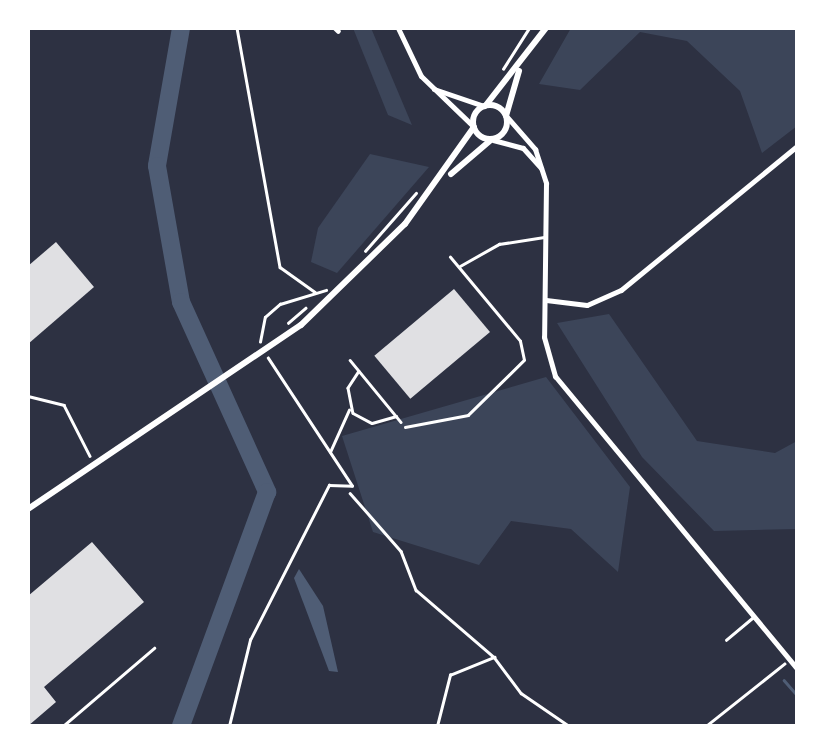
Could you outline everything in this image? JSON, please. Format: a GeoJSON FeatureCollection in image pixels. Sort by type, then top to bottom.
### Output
{"type":"FeatureCollection","features":[{"type":"Feature","properties":{"kind":"main road"},"geometry":{"type":"LineString","coordinates":[[442,181],[485,106],[546,28]]}},
{"type":"Feature","properties":{"kind":"main road"},"geometry":{"type":"LineString","coordinates":[[28,508],[196,404],[269,351],[442,181],[492,140],[507,116],[524,60]]}},
{"type":"Feature","properties":{"kind":"main road"},"geometry":{"type":"LineString","coordinates":[[485,106],[507,116]]}},
{"type":"Feature","properties":{"kind":"main road"},"geometry":{"type":"LineString","coordinates":[[473,127],[492,140]]}},
{"type":"Feature","properties":{"kind":"street"},"geometry":{"type":"LineString","coordinates":[[398,28],[427,84],[473,127]]}},
{"type":"Feature","properties":{"kind":"street"},"geometry":{"type":"LineString","coordinates":[[427,84],[485,106]]}},
{"type":"Feature","properties":{"kind":"street"},"geometry":{"type":"LineString","coordinates":[[507,116],[545,175],[546,348],[567,397],[798,670]]}},
{"type":"Feature","properties":{"kind":"street"},"geometry":{"type":"LineString","coordinates":[[492,140],[523,148],[545,175]]}},
{"type":"Feature","properties":{"kind":"street"},"geometry":{"type":"LineString","coordinates":[[546,300],[587,305],[622,290],[798,145]]}},
{"type":"Feature","properties":{"kind":"lane"},"geometry":{"type":"LineString","coordinates":[[458,267],[499,244],[546,237]]}},
{"type":"Feature","properties":{"kind":"lane"},"geometry":{"type":"LineString","coordinates":[[405,427],[468,415],[524,360],[520,341],[450,257]]}},
{"type":"Feature","properties":{"kind":"lane"},"geometry":{"type":"LineString","coordinates":[[726,640],[753,617]]}},
{"type":"Feature","properties":{"kind":"lane"},"geometry":{"type":"LineString","coordinates":[[63,726],[154,648]]}},
{"type":"Feature","properties":{"kind":"path"},"geometry":{"type":"LineString","coordinates":[[237,28],[280,267],[314,292]]}},
{"type":"Feature","properties":{"kind":"path"},"geometry":{"type":"LineString","coordinates":[[505,78],[528,28]]}},
{"type":"Feature","properties":{"kind":"path"},"geometry":{"type":"LineString","coordinates":[[352,263],[424,184]]}},
{"type":"Feature","properties":{"kind":"path"},"geometry":{"type":"LineString","coordinates":[[266,342],[334,282]]}},
{"type":"Feature","properties":{"kind":"path"},"geometry":{"type":"LineString","coordinates":[[257,335],[280,304],[326,290]]}},
{"type":"Feature","properties":{"kind":"path"},"geometry":{"type":"LineString","coordinates":[[350,360],[405,427]]}},
{"type":"Feature","properties":{"kind":"path"},"geometry":{"type":"LineString","coordinates":[[328,454],[350,409],[349,383],[359,371]]}},
{"type":"Feature","properties":{"kind":"path"},"geometry":{"type":"LineString","coordinates":[[274,372],[349,492],[401,551],[416,590],[494,656],[521,694],[569,726]]}},
{"type":"Feature","properties":{"kind":"path"},"geometry":{"type":"LineString","coordinates":[[28,396],[64,405],[94,461]]}},
{"type":"Feature","properties":{"kind":"path"},"geometry":{"type":"LineString","coordinates":[[350,409],[372,424],[396,416]]}},
{"type":"Feature","properties":{"kind":"path"},"geometry":{"type":"LineString","coordinates":[[229,726],[250,640],[329,485],[349,492]]}},
{"type":"Feature","properties":{"kind":"path"},"geometry":{"type":"LineString","coordinates":[[437,726],[450,676],[494,656]]}},
{"type":"Feature","properties":{"kind":"path"},"geometry":{"type":"LineString","coordinates":[[706,726],[789,660]]}},
{"type":"Feature","properties":{"kind":"shaded area"},"geometry":{"type":"Polygon","coordinates":[[[353,28],[371,28],[412,125],[388,115],[353,28]]]}},
{"type":"Feature","properties":{"kind":"shaded area"},"geometry":{"type":"Polygon","coordinates":[[[571,28],[797,28],[797,126],[762,153],[740,91],[687,41],[640,32],[580,90],[539,84],[571,28]]]}},
{"type":"Feature","properties":{"kind":"shaded area"},"geometry":{"type":"Polygon","coordinates":[[[370,154],[429,167],[337,273],[311,262],[318,228],[370,154]]]}},
{"type":"Feature","properties":{"kind":"shaded area"},"geometry":{"type":"Polygon","coordinates":[[[609,314],[697,441],[775,453],[797,441],[797,529],[714,531],[642,457],[557,323],[609,314]]]}},
{"type":"Feature","properties":{"kind":"shaded area"},"geometry":{"type":"Polygon","coordinates":[[[546,377],[630,487],[618,572],[571,529],[511,521],[479,565],[373,532],[342,436],[546,377]]]}},
{"type":"Feature","properties":{"kind":"shaded area"},"geometry":{"type":"Polygon","coordinates":[[[299,569],[323,606],[338,672],[329,671],[294,578],[299,569]]]}},
{"type":"Feature","properties":{"kind":"building"},"geometry":{"type":"Polygon","coordinates":[[[56,242],[94,287],[28,344],[28,266],[56,242]]]}},
{"type":"Feature","properties":{"kind":"building"},"geometry":{"type":"Polygon","coordinates":[[[454,289],[490,332],[410,399],[374,356],[454,289]]]}},
{"type":"Feature","properties":{"kind":"building"},"geometry":{"type":"Polygon","coordinates":[[[92,542],[144,602],[44,687],[56,702],[28,726],[28,596],[92,542]]]}},
{"type":"Feature","properties":{"kind":"waterway"},"geometry":{"type":"LineString","coordinates":[[181,28],[157,166],[181,302],[267,492],[181,726]]}},
{"type":"Feature","properties":{"kind":"waterway"},"geometry":{"type":"LineString","coordinates":[[784,680],[798,696]]}}]}
